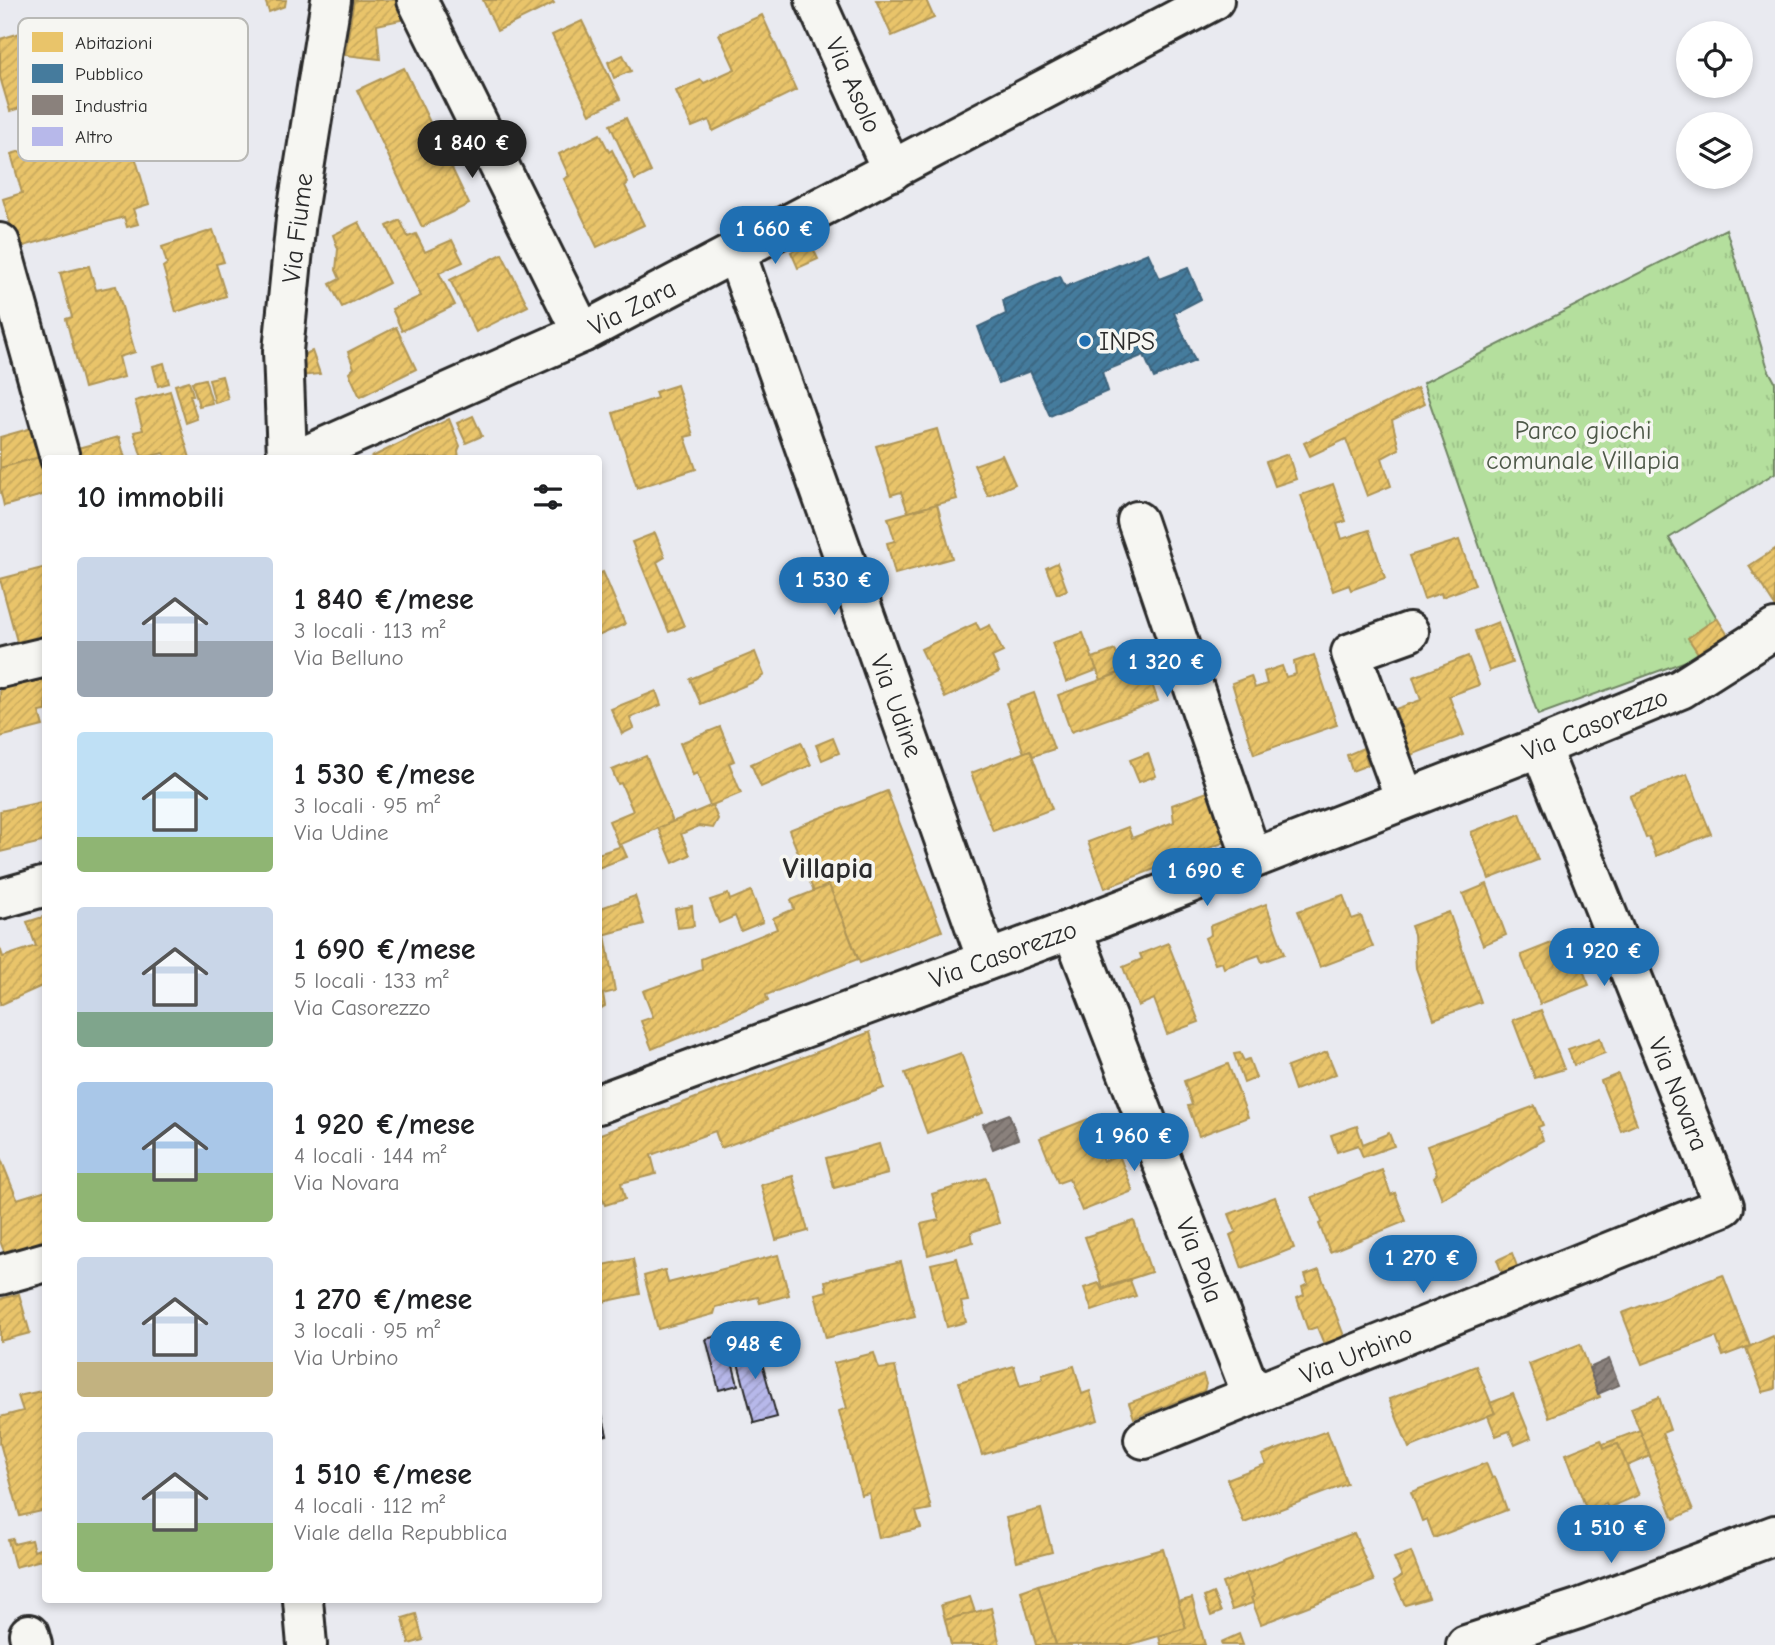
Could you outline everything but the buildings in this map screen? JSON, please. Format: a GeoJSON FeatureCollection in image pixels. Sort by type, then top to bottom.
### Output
{"type":"FeatureCollection","features":[{"type":"Feature","properties":{"kind":"street","name":"Via Fiume"},"geometry":{"type":"LineString","coordinates":[[287,455],[283,351],[295,232],[331,0]]}},
{"type":"Feature","properties":{"kind":"street"},"geometry":{"type":"LineString","coordinates":[[417,0],[582,333]]}},
{"type":"Feature","properties":{"kind":"street","name":"Via Asolo"},"geometry":{"type":"LineString","coordinates":[[815,0],[892,171]]}},
{"type":"Feature","properties":{"kind":"street","name":"Via Zara"},"geometry":{"type":"LineString","coordinates":[[307,455],[582,333],[1214,0]]}},
{"type":"Feature","properties":{"kind":"street"},"geometry":{"type":"LineString","coordinates":[[0,243],[59,455]]}},
{"type":"Feature","properties":{"kind":"street","name":"Via Udine"},"geometry":{"type":"LineString","coordinates":[[736,253],[987,960]]}},
{"type":"Feature","properties":{"kind":"street"},"geometry":{"type":"LineString","coordinates":[[1138,521],[1252,858]]}},
{"type":"Feature","properties":{"kind":"street","name":"Via Casorezzo"},"geometry":{"type":"LineString","coordinates":[[602,1103],[1072,929],[1540,747],[1681,689],[1775,629]]}},
{"type":"Feature","properties":{"kind":"street"},"geometry":{"type":"LineString","coordinates":[[1405,799],[1350,653],[1409,632]]}},
{"type":"Feature","properties":{"kind":"street"},"geometry":{"type":"LineString","coordinates":[[0,668],[42,658]]}},
{"type":"Feature","properties":{"kind":"street","name":"Via Novara"},"geometry":{"type":"LineString","coordinates":[[1540,747],[1724,1206]]}},
{"type":"Feature","properties":{"kind":"street"},"geometry":{"type":"LineString","coordinates":[[0,899],[42,887]]}},
{"type":"Feature","properties":{"kind":"street","name":"Via Pola"},"geometry":{"type":"LineString","coordinates":[[1072,929],[1252,1395]]}},
{"type":"Feature","properties":{"kind":"street","name":"Via Urbino"},"geometry":{"type":"LineString","coordinates":[[1144,1439],[1724,1206]]}},
{"type":"Feature","properties":{"kind":"street"},"geometry":{"type":"LineString","coordinates":[[0,1275],[42,1263]]}},
{"type":"Feature","properties":{"kind":"street"},"geometry":{"type":"LineString","coordinates":[[1466,1645],[1578,1609],[1775,1535]]}},
{"type":"Feature","properties":{"kind":"street"},"geometry":{"type":"LineString","coordinates":[[303,1603],[307,1645]]}},
{"type":"Feature","properties":{"kind":"green space","name":"Parco giochi comunale Villapia"},"geometry":{"type":"Polygon","coordinates":[[[1726,229],[1768,369],[1775,382],[1775,473],[1669,538],[1717,618],[1689,638],[1700,656],[1538,715],[1423,383],[1726,229]]]}},
{"type":"Feature","properties":{"kind":"place","name":"INPS"},"geometry":{"type":"Point","coordinates":[1085,341]}},
{"type":"Feature","properties":{"kind":"district","name":"Villapia"},"geometry":{"type":"Point","coordinates":[828,868]}}]}
